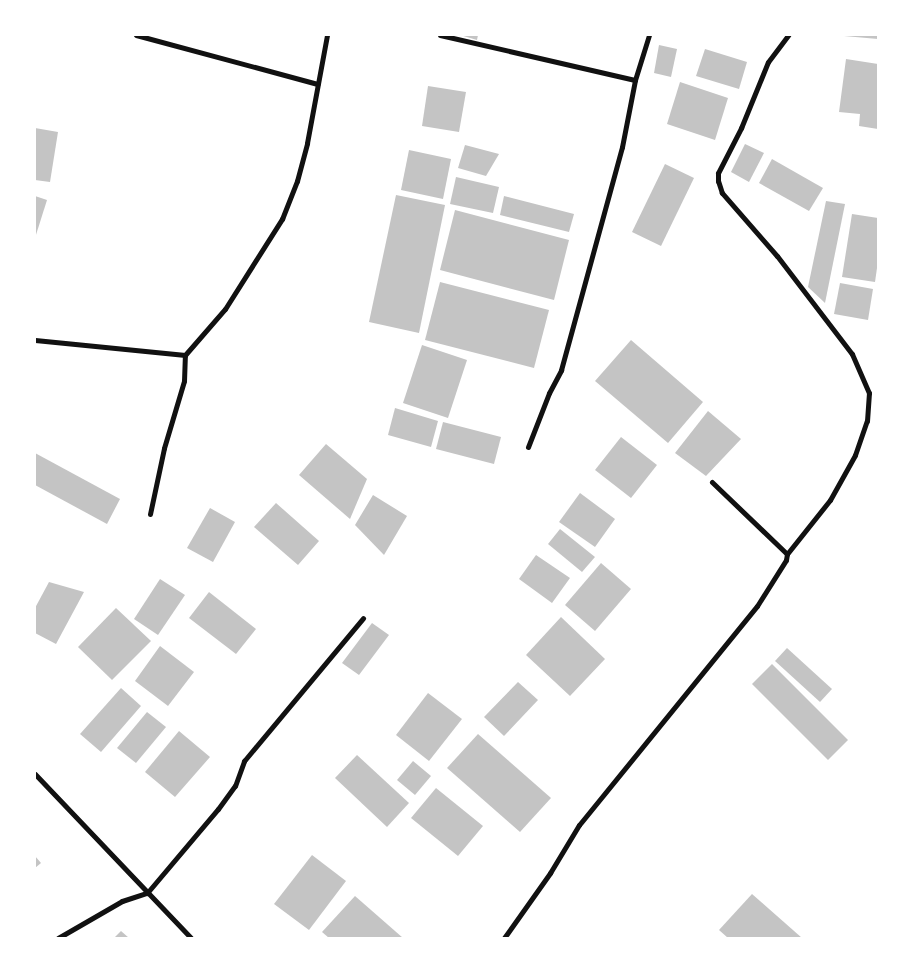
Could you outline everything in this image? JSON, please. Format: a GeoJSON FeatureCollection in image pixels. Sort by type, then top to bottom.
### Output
{"type":"FeatureCollection","features":[{"type":"Feature","properties":{"kind":"street"},"geometry":{"type":"LineString","coordinates":[[136,35],[318,84]]}},
{"type":"Feature","properties":{"kind":"street"},"geometry":{"type":"LineString","coordinates":[[150,514],[164,448],[184,381],[185,355],[225,309],[282,219],[297,181],[327,35]]}},
{"type":"Feature","properties":{"kind":"street"},"geometry":{"type":"LineString","coordinates":[[440,35],[635,80]]}},
{"type":"Feature","properties":{"kind":"street"},"geometry":{"type":"LineString","coordinates":[[528,447],[549,392],[561,370],[622,147],[635,80],[649,35]]}},
{"type":"Feature","properties":{"kind":"street"},"geometry":{"type":"LineString","coordinates":[[504,938],[550,873],[579,825],[757,606],[787,554],[830,500],[855,455],[867,421],[869,393],[852,354],[777,256],[722,193],[718,182],[718,173],[741,128],[768,62],[788,35]]}},
{"type":"Feature","properties":{"kind":"street"},"geometry":{"type":"LineString","coordinates":[[35,340],[185,355]]}},
{"type":"Feature","properties":{"kind":"street"},"geometry":{"type":"LineString","coordinates":[[712,482],[787,554]]}},
{"type":"Feature","properties":{"kind":"street"},"geometry":{"type":"LineString","coordinates":[[58,938],[122,901],[147,893],[235,786],[244,761],[364,618]]}},
{"type":"Feature","properties":{"kind":"street"},"geometry":{"type":"LineString","coordinates":[[35,774],[191,938]]}},
{"type":"Feature","properties":{"kind":"building"},"geometry":{"type":"Polygon","coordinates":[[[460,35],[478,35],[477,40],[460,35]]]}},
{"type":"Feature","properties":{"kind":"building"},"geometry":{"type":"Polygon","coordinates":[[[878,35],[878,39],[844,36],[878,35]]]}},
{"type":"Feature","properties":{"kind":"building"},"geometry":{"type":"Polygon","coordinates":[[[659,45],[677,49],[671,77],[654,73],[659,45]]]}},
{"type":"Feature","properties":{"kind":"building"},"geometry":{"type":"Polygon","coordinates":[[[705,49],[747,62],[739,89],[696,76],[705,49]]]}},
{"type":"Feature","properties":{"kind":"building"},"geometry":{"type":"Polygon","coordinates":[[[846,59],[878,64],[878,129],[859,126],[860,114],[839,112],[846,59]]]}},
{"type":"Feature","properties":{"kind":"building"},"geometry":{"type":"Polygon","coordinates":[[[680,82],[728,98],[715,140],[667,124],[680,82]]]}},
{"type":"Feature","properties":{"kind":"building"},"geometry":{"type":"Polygon","coordinates":[[[428,86],[466,92],[459,132],[422,126],[428,86]]]}},
{"type":"Feature","properties":{"kind":"building"},"geometry":{"type":"Polygon","coordinates":[[[35,128],[58,132],[50,182],[35,180],[35,128]]]}},
{"type":"Feature","properties":{"kind":"building"},"geometry":{"type":"Polygon","coordinates":[[[745,144],[764,153],[749,182],[731,172],[745,144]]]}},
{"type":"Feature","properties":{"kind":"building"},"geometry":{"type":"Polygon","coordinates":[[[465,145],[499,154],[486,176],[458,168],[465,145]]]}},
{"type":"Feature","properties":{"kind":"building"},"geometry":{"type":"Polygon","coordinates":[[[409,150],[451,159],[443,199],[401,190],[409,150]]]}},
{"type":"Feature","properties":{"kind":"building"},"geometry":{"type":"Polygon","coordinates":[[[772,159],[823,188],[809,211],[759,183],[772,159]]]}},
{"type":"Feature","properties":{"kind":"building"},"geometry":{"type":"Polygon","coordinates":[[[665,164],[694,178],[661,246],[632,232],[665,164]]]}},
{"type":"Feature","properties":{"kind":"building"},"geometry":{"type":"Polygon","coordinates":[[[456,177],[499,187],[493,213],[450,204],[456,177]]]}},
{"type":"Feature","properties":{"kind":"building"},"geometry":{"type":"Polygon","coordinates":[[[396,195],[445,205],[419,333],[369,322],[396,195]]]}},
{"type":"Feature","properties":{"kind":"building"},"geometry":{"type":"Polygon","coordinates":[[[35,196],[47,200],[35,238],[35,196]]]}},
{"type":"Feature","properties":{"kind":"building"},"geometry":{"type":"Polygon","coordinates":[[[504,196],[574,214],[569,232],[500,215],[504,196]]]}},
{"type":"Feature","properties":{"kind":"building"},"geometry":{"type":"Polygon","coordinates":[[[826,201],[845,204],[825,303],[808,287],[826,201]]]}},
{"type":"Feature","properties":{"kind":"building"},"geometry":{"type":"Polygon","coordinates":[[[455,210],[569,240],[554,300],[440,270],[455,210]]]}},
{"type":"Feature","properties":{"kind":"building"},"geometry":{"type":"Polygon","coordinates":[[[852,214],[878,218],[878,261],[875,282],[842,277],[852,214]]]}},
{"type":"Feature","properties":{"kind":"building"},"geometry":{"type":"Polygon","coordinates":[[[440,282],[549,310],[534,368],[425,340],[440,282]]]}},
{"type":"Feature","properties":{"kind":"building"},"geometry":{"type":"Polygon","coordinates":[[[840,283],[873,289],[868,320],[834,314],[840,283]]]}},
{"type":"Feature","properties":{"kind":"building"},"geometry":{"type":"Polygon","coordinates":[[[631,340],[703,402],[668,443],[595,381],[631,340]]]}},
{"type":"Feature","properties":{"kind":"building"},"geometry":{"type":"Polygon","coordinates":[[[422,345],[467,360],[448,418],[403,403],[422,345]]]}},
{"type":"Feature","properties":{"kind":"building"},"geometry":{"type":"Polygon","coordinates":[[[395,408],[438,421],[431,447],[388,435],[395,408]]]}},
{"type":"Feature","properties":{"kind":"building"},"geometry":{"type":"Polygon","coordinates":[[[708,411],[741,439],[706,476],[675,453],[708,411]]]}},
{"type":"Feature","properties":{"kind":"building"},"geometry":{"type":"Polygon","coordinates":[[[443,422],[501,437],[494,464],[436,449],[443,422]]]}},
{"type":"Feature","properties":{"kind":"building"},"geometry":{"type":"Polygon","coordinates":[[[621,437],[657,465],[631,498],[595,470],[621,437]]]}},
{"type":"Feature","properties":{"kind":"building"},"geometry":{"type":"Polygon","coordinates":[[[326,444],[367,479],[350,519],[299,475],[326,444]]]}},
{"type":"Feature","properties":{"kind":"building"},"geometry":{"type":"Polygon","coordinates":[[[35,453],[120,499],[107,524],[35,485],[35,453]]]}},
{"type":"Feature","properties":{"kind":"building"},"geometry":{"type":"Polygon","coordinates":[[[580,493],[615,519],[595,547],[559,522],[580,493]]]}},
{"type":"Feature","properties":{"kind":"building"},"geometry":{"type":"Polygon","coordinates":[[[373,495],[407,516],[384,555],[355,525],[373,495]]]}},
{"type":"Feature","properties":{"kind":"building"},"geometry":{"type":"Polygon","coordinates":[[[276,503],[319,541],[298,565],[254,527],[276,503]]]}},
{"type":"Feature","properties":{"kind":"building"},"geometry":{"type":"Polygon","coordinates":[[[210,508],[235,522],[213,562],[187,548],[210,508]]]}},
{"type":"Feature","properties":{"kind":"building"},"geometry":{"type":"Polygon","coordinates":[[[560,529],[595,557],[582,572],[548,544],[560,529]]]}},
{"type":"Feature","properties":{"kind":"building"},"geometry":{"type":"Polygon","coordinates":[[[536,555],[570,578],[552,603],[519,579],[536,555]]]}},
{"type":"Feature","properties":{"kind":"building"},"geometry":{"type":"Polygon","coordinates":[[[601,563],[631,589],[595,631],[565,605],[601,563]]]}},
{"type":"Feature","properties":{"kind":"building"},"geometry":{"type":"Polygon","coordinates":[[[160,579],[185,595],[158,635],[134,619],[160,579]]]}},
{"type":"Feature","properties":{"kind":"building"},"geometry":{"type":"Polygon","coordinates":[[[49,582],[84,592],[56,644],[35,633],[35,608],[49,582]]]}},
{"type":"Feature","properties":{"kind":"building"},"geometry":{"type":"Polygon","coordinates":[[[209,592],[256,629],[236,654],[189,618],[209,592]]]}},
{"type":"Feature","properties":{"kind":"building"},"geometry":{"type":"Polygon","coordinates":[[[116,608],[151,641],[112,680],[78,647],[116,608]]]}},
{"type":"Feature","properties":{"kind":"building"},"geometry":{"type":"Polygon","coordinates":[[[561,617],[605,659],[570,696],[526,655],[561,617]]]}},
{"type":"Feature","properties":{"kind":"building"},"geometry":{"type":"Polygon","coordinates":[[[372,623],[389,635],[359,675],[342,663],[372,623]]]}},
{"type":"Feature","properties":{"kind":"building"},"geometry":{"type":"Polygon","coordinates":[[[160,646],[194,672],[168,706],[135,681],[160,646]]]}},
{"type":"Feature","properties":{"kind":"building"},"geometry":{"type":"Polygon","coordinates":[[[787,648],[832,689],[820,702],[775,661],[787,648]]]}},
{"type":"Feature","properties":{"kind":"building"},"geometry":{"type":"Polygon","coordinates":[[[772,664],[848,740],[828,760],[752,684],[772,664]]]}},
{"type":"Feature","properties":{"kind":"building"},"geometry":{"type":"Polygon","coordinates":[[[518,682],[538,700],[504,736],[484,717],[518,682]]]}},
{"type":"Feature","properties":{"kind":"building"},"geometry":{"type":"Polygon","coordinates":[[[121,688],[141,706],[101,752],[80,734],[121,688]]]}},
{"type":"Feature","properties":{"kind":"building"},"geometry":{"type":"Polygon","coordinates":[[[428,693],[462,719],[429,761],[396,735],[428,693]]]}},
{"type":"Feature","properties":{"kind":"building"},"geometry":{"type":"Polygon","coordinates":[[[147,712],[166,727],[136,763],[117,748],[147,712]]]}},
{"type":"Feature","properties":{"kind":"building"},"geometry":{"type":"Polygon","coordinates":[[[179,731],[210,757],[175,797],[145,772],[179,731]]]}},
{"type":"Feature","properties":{"kind":"building"},"geometry":{"type":"Polygon","coordinates":[[[478,734],[551,798],[520,832],[447,768],[478,734]]]}},
{"type":"Feature","properties":{"kind":"building"},"geometry":{"type":"Polygon","coordinates":[[[357,755],[409,803],[387,827],[335,778],[357,755]]]}},
{"type":"Feature","properties":{"kind":"building"},"geometry":{"type":"Polygon","coordinates":[[[413,761],[431,776],[415,795],[397,780],[413,761]]]}},
{"type":"Feature","properties":{"kind":"building"},"geometry":{"type":"Polygon","coordinates":[[[436,788],[483,826],[458,856],[411,818],[436,788]]]}},
{"type":"Feature","properties":{"kind":"building"},"geometry":{"type":"Polygon","coordinates":[[[312,855],[346,881],[309,930],[274,904],[312,855]]]}},
{"type":"Feature","properties":{"kind":"building"},"geometry":{"type":"Polygon","coordinates":[[[35,856],[41,863],[35,868],[35,856]]]}},
{"type":"Feature","properties":{"kind":"building"},"geometry":{"type":"Polygon","coordinates":[[[752,894],[802,938],[728,938],[719,930],[752,894]]]}},
{"type":"Feature","properties":{"kind":"building"},"geometry":{"type":"Polygon","coordinates":[[[355,896],[403,938],[329,938],[322,932],[355,896]]]}},
{"type":"Feature","properties":{"kind":"building"},"geometry":{"type":"Polygon","coordinates":[[[121,931],[129,938],[114,938],[121,931]]]}}]}
